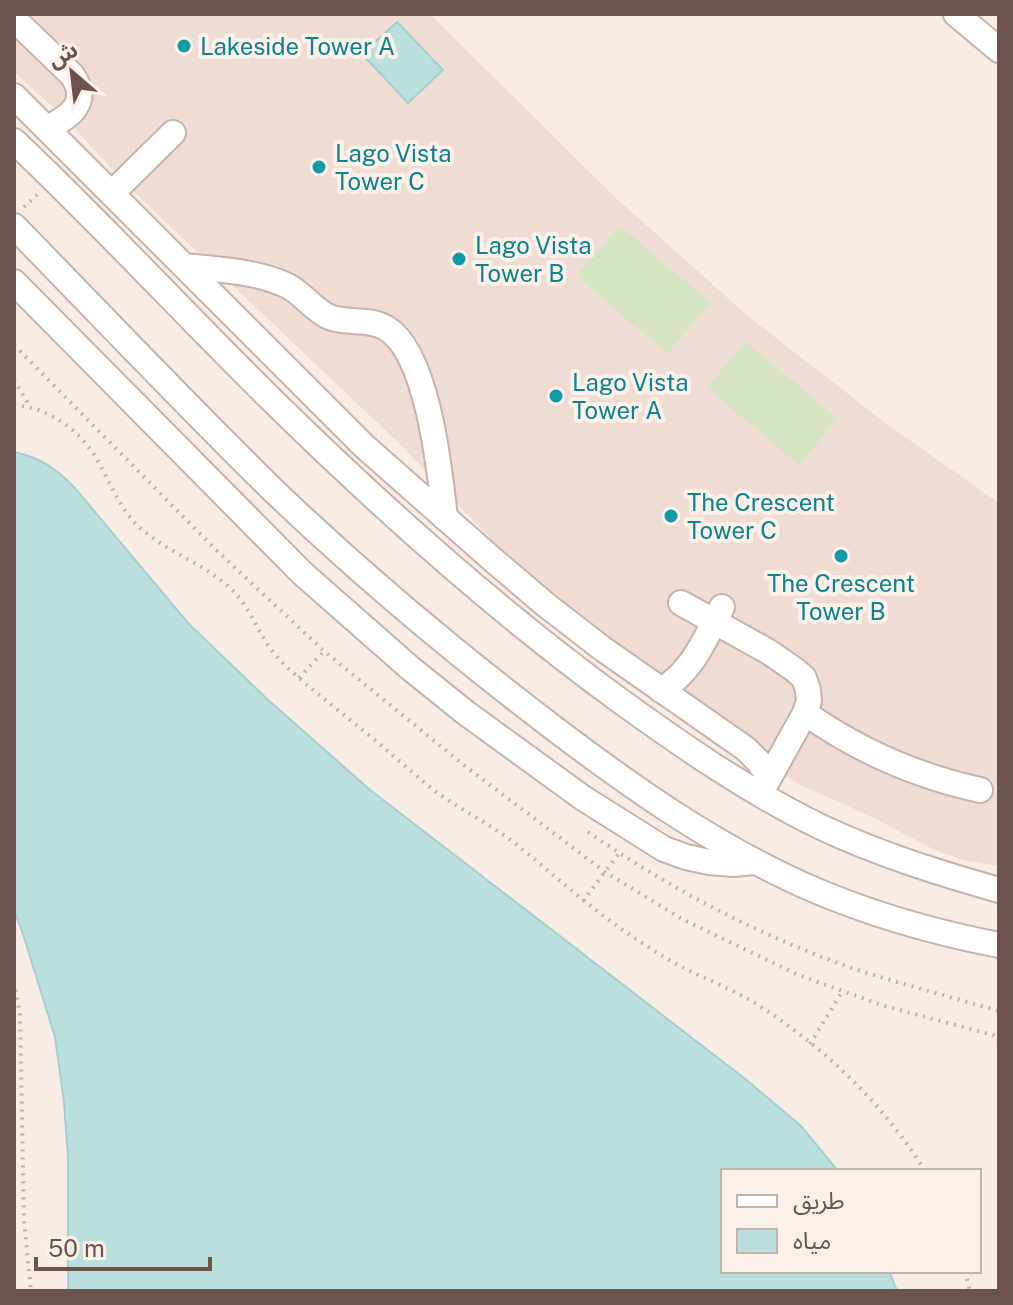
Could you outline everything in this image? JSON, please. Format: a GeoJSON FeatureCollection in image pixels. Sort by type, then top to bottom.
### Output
{"type":"FeatureCollection","features":[{"type":"Feature","properties":{"kind":"street"},"geometry":{"type":"LineString","coordinates":[[956,14],[999,50]]}},
{"type":"Feature","properties":{"kind":"street"},"geometry":{"type":"LineString","coordinates":[[14,19],[78,83],[78,103],[61,121],[47,128]]}},
{"type":"Feature","properties":{"kind":"street"},"geometry":{"type":"LineString","coordinates":[[14,96],[350,432],[546,605],[603,649],[746,749],[759,762],[764,786]]}},
{"type":"Feature","properties":{"kind":"street"},"geometry":{"type":"LineString","coordinates":[[112,193],[173,133]]}},
{"type":"Feature","properties":{"kind":"street"},"geometry":{"type":"LineString","coordinates":[[14,141],[329,456],[416,535],[562,659],[681,746],[764,786],[822,827],[877,851],[999,890]]}},
{"type":"Feature","properties":{"kind":"street"},"geometry":{"type":"LineString","coordinates":[[109,236],[130,212]]}},
{"type":"Feature","properties":{"kind":"street"},"geometry":{"type":"LineString","coordinates":[[14,226],[277,493],[350,561],[425,627],[583,750],[710,836],[804,885],[904,922],[999,945]]}},
{"type":"Feature","properties":{"kind":"street"},"geometry":{"type":"LineString","coordinates":[[185,266],[252,275],[286,285],[329,317],[375,323],[389,329],[400,339],[415,369],[433,429],[445,518]]}},
{"type":"Feature","properties":{"kind":"street"},"geometry":{"type":"LineString","coordinates":[[14,282],[302,573],[410,668],[512,748],[664,849],[709,862],[756,862]]}},
{"type":"Feature","properties":{"kind":"street"},"geometry":{"type":"LineString","coordinates":[[80,350],[107,321]]}},
{"type":"Feature","properties":{"kind":"street"},"geometry":{"type":"LineString","coordinates":[[329,456],[350,432]]}},
{"type":"Feature","properties":{"kind":"street"},"geometry":{"type":"LineString","coordinates":[[250,522],[277,493]]}},
{"type":"Feature","properties":{"kind":"street"},"geometry":{"type":"LineString","coordinates":[[681,603],[718,614],[804,678],[809,701],[805,713],[764,786]]}},
{"type":"Feature","properties":{"kind":"street"},"geometry":{"type":"LineString","coordinates":[[661,690],[691,664],[718,614]]}},
{"type":"Feature","properties":{"kind":"street"},"geometry":{"type":"LineString","coordinates":[[805,713],[851,743],[901,767],[980,790]]}},
{"type":"Feature","properties":{"kind":"street"},"geometry":{"type":"LineString","coordinates":[[956,936],[999,953]]}},
{"type":"Feature","properties":{"kind":"path"},"geometry":{"type":"LineString","coordinates":[[14,380],[30,406]]}},
{"type":"Feature","properties":{"kind":"path"},"geometry":{"type":"LineString","coordinates":[[14,405],[30,406],[70,428],[99,462],[121,505],[148,535],[230,588],[249,611],[270,647],[299,678],[428,785],[498,831],[607,919],[657,952],[752,1002],[784,1023],[835,1065],[881,1110],[924,1169]]}},
{"type":"Feature","properties":{"kind":"path"},"geometry":{"type":"LineString","coordinates":[[299,678],[324,651]]}},
{"type":"Feature","properties":{"kind":"path"},"geometry":{"type":"LineString","coordinates":[[14,982],[20,1014],[24,1221],[31,1291]]}},
{"type":"Feature","properties":{"kind":"path"},"geometry":{"type":"LineString","coordinates":[[810,1044],[843,991]]}},
{"type":"Feature","properties":{"kind":"shaded area"},"geometry":{"type":"Polygon","coordinates":[[[14,14],[430,14],[618,200],[749,317],[888,425],[999,503],[999,866],[962,860],[931,848],[798,784],[626,659],[513,562],[401,445],[132,190],[63,116],[14,72],[14,14]]]}},
{"type":"Feature","properties":{"kind":"green space"},"geometry":{"type":"Polygon","coordinates":[[[619,225],[711,303],[667,354],[576,276],[619,225]]]}},
{"type":"Feature","properties":{"kind":"green space"},"geometry":{"type":"Polygon","coordinates":[[[745,341],[838,418],[799,465],[707,388],[745,341]]]}},
{"type":"Feature","properties":{"kind":"water"},"geometry":{"type":"Polygon","coordinates":[[[397,22],[443,70],[408,103],[362,54],[397,22]]]}},
{"type":"Feature","properties":{"kind":"water"},"geometry":{"type":"Polygon","coordinates":[[[14,452],[54,469],[74,487],[188,623],[266,698],[369,789],[744,1078],[801,1126],[836,1169],[721,1169],[721,1273],[890,1273],[897,1291],[68,1291],[68,1157],[55,1037],[14,910],[14,452]]]}},
{"type":"Feature","properties":{"kind":"place","name":"Lakeside Tower A"},"geometry":{"type":"Point","coordinates":[184,46]}},
{"type":"Feature","properties":{"kind":"place","name":"Lago Vista Tower C"},"geometry":{"type":"Point","coordinates":[319,167]}},
{"type":"Feature","properties":{"kind":"place","name":"Lago Vista Tower B"},"geometry":{"type":"Point","coordinates":[459,259]}},
{"type":"Feature","properties":{"kind":"place","name":"Lago Vista Tower A"},"geometry":{"type":"Point","coordinates":[556,396]}},
{"type":"Feature","properties":{"kind":"place","name":"The Crescent Tower C"},"geometry":{"type":"Point","coordinates":[671,516]}},
{"type":"Feature","properties":{"kind":"place","name":"The Crescent Tower B"},"geometry":{"type":"Point","coordinates":[841,556]}}]}
